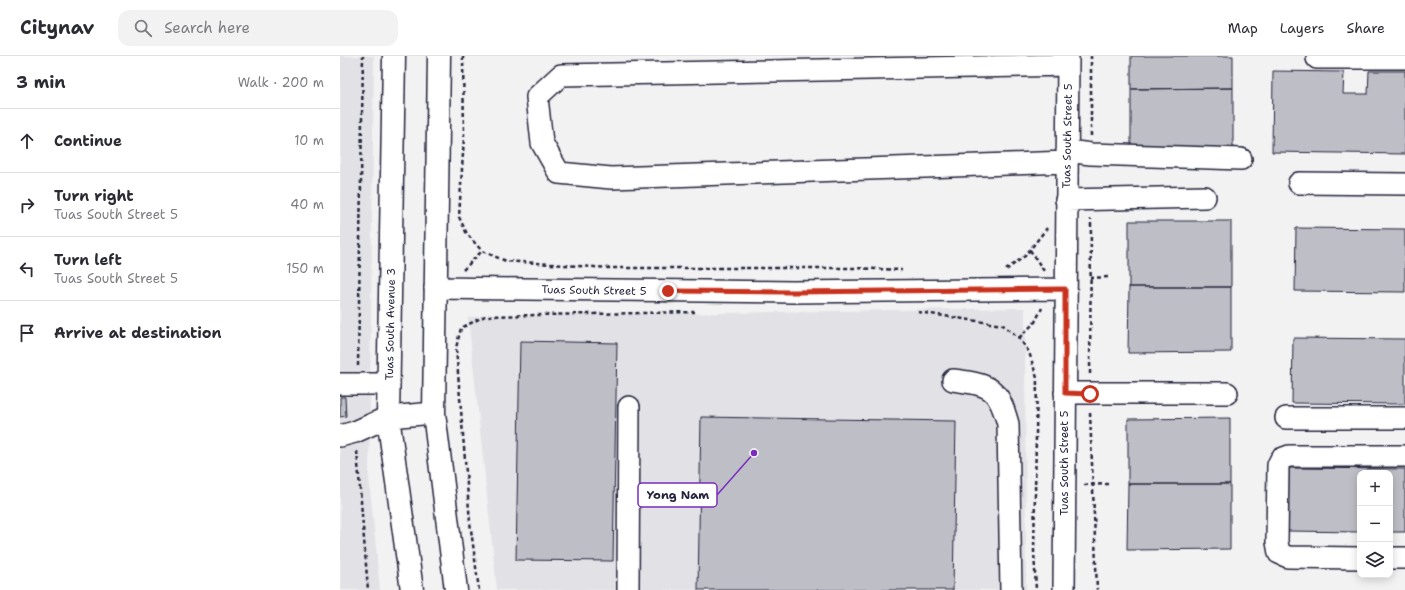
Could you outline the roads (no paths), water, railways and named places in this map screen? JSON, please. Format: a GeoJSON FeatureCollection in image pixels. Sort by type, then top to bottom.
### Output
{"type":"FeatureCollection","features":[{"type":"Feature","properties":{"kind":"main road","name":"Tuas South Avenue 3"},"geometry":{"type":"LineString","coordinates":[[394,56],[388,417],[412,590]]}},
{"type":"Feature","properties":{"kind":"main road"},"geometry":{"type":"LineString","coordinates":[[439,56],[434,413],[456,590]]}},
{"type":"Feature","properties":{"kind":"street"},"geometry":{"type":"LineString","coordinates":[[1317,58],[1405,58]]}},
{"type":"Feature","properties":{"kind":"street"},"geometry":{"type":"LineString","coordinates":[[1068,60],[561,76],[537,97],[542,143],[559,173],[611,178],[1067,157],[1091,154],[1241,159]]}},
{"type":"Feature","properties":{"kind":"street","name":"Tuas South Street 5"},"geometry":{"type":"LineString","coordinates":[[1064,590],[1065,289],[1068,60]]}},
{"type":"Feature","properties":{"kind":"street"},"geometry":{"type":"LineString","coordinates":[[1299,183],[1405,184]]}},
{"type":"Feature","properties":{"kind":"street"},"geometry":{"type":"LineString","coordinates":[[1066,200],[1205,197]]}},
{"type":"Feature","properties":{"kind":"street","name":"Tuas South Street 5"},"geometry":{"type":"LineString","coordinates":[[435,288],[793,292],[1065,289]]}},
{"type":"Feature","properties":{"kind":"street"},"geometry":{"type":"LineString","coordinates":[[953,380],[981,384],[994,392],[1002,404],[1008,424],[1011,590]]}},
{"type":"Feature","properties":{"kind":"street"},"geometry":{"type":"LineString","coordinates":[[349,384],[389,384]]}},
{"type":"Feature","properties":{"kind":"street"},"geometry":{"type":"LineString","coordinates":[[1065,393],[1227,393]]}},
{"type":"Feature","properties":{"kind":"street"},"geometry":{"type":"LineString","coordinates":[[628,407],[628,590]]}},
{"type":"Feature","properties":{"kind":"street"},"geometry":{"type":"LineString","coordinates":[[348,434],[388,417],[434,413]]}},
{"type":"Feature","properties":{"kind":"street"},"geometry":{"type":"LineString","coordinates":[[1286,418],[1405,418]]}},
{"type":"Feature","properties":{"kind":"street"},"geometry":{"type":"LineString","coordinates":[[1357,558],[1288,557],[1279,553],[1277,542],[1278,465],[1282,459],[1289,456],[1405,456]]}},
{"type":"Feature","properties":{"kind":"street"},"geometry":{"type":"LineString","coordinates":[[1393,558],[1405,558]]}},
{"type":"Feature","properties":{"kind":"place","name":"Yong Nam"},"geometry":{"type":"Point","coordinates":[754,453]}}]}
